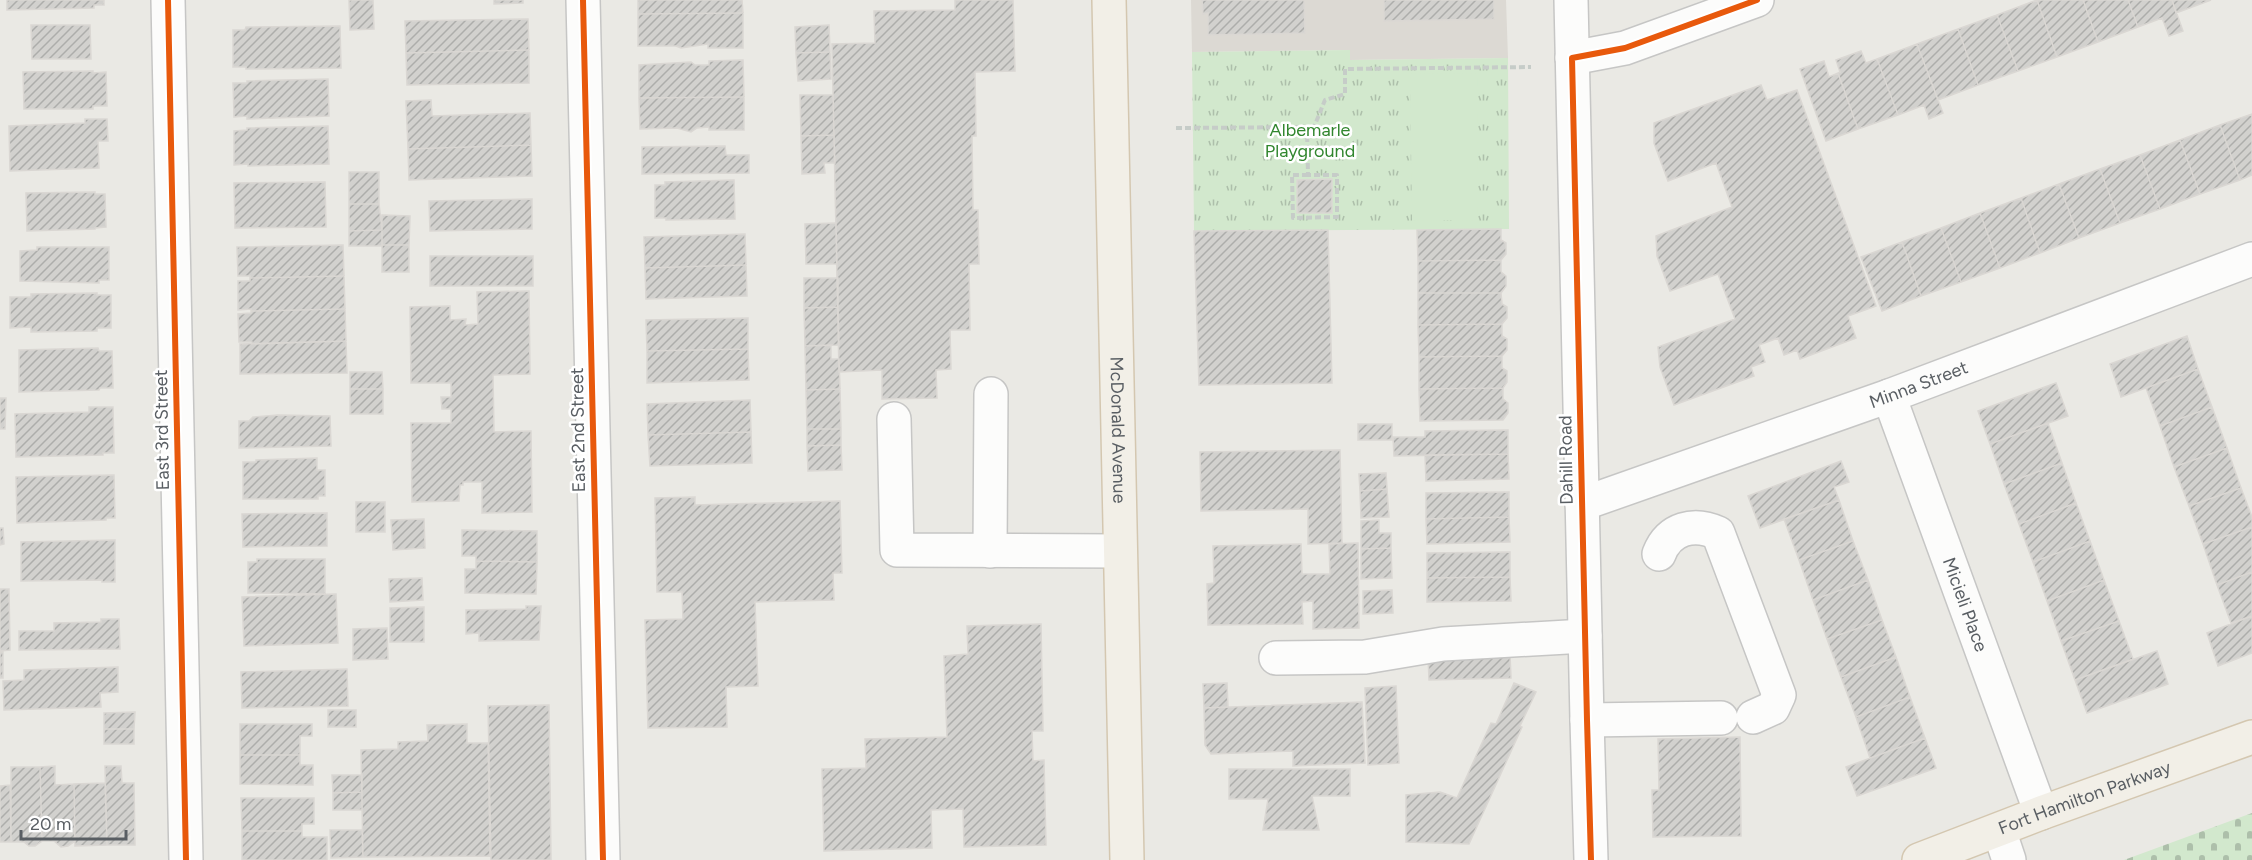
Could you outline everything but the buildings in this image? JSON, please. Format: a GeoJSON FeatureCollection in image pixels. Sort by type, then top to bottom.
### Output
{"type":"FeatureCollection","features":[{"type":"Feature","properties":{"kind":"main road","name":"McDonald Avenue"},"geometry":{"type":"LineString","coordinates":[[1109,0],[1127,860]]}},
{"type":"Feature","properties":{"kind":"main road","name":"Fort Hamilton Parkway"},"geometry":{"type":"LineString","coordinates":[[1919,860],[2004,845],[2041,813],[2252,737]]}},
{"type":"Feature","properties":{"kind":"street","name":"East 3rd Street"},"geometry":{"type":"LineString","coordinates":[[168,0],[186,860]]}},
{"type":"Feature","properties":{"kind":"street","name":"East 2nd Street"},"geometry":{"type":"LineString","coordinates":[[583,0],[603,860]]}},
{"type":"Feature","properties":{"kind":"street","name":"Dahill Road"},"geometry":{"type":"LineString","coordinates":[[1571,0],[1592,860]]}},
{"type":"Feature","properties":{"kind":"street"},"geometry":{"type":"LineString","coordinates":[[1572,58],[1625,48],[1757,0]]}},
{"type":"Feature","properties":{"kind":"street","name":"Minna Street"},"geometry":{"type":"LineString","coordinates":[[1582,504],[2249,270]]}},
{"type":"Feature","properties":{"kind":"street"},"geometry":{"type":"LineString","coordinates":[[990,551],[991,394]]}},
{"type":"Feature","properties":{"kind":"street","name":"Micieli Place"},"geometry":{"type":"LineString","coordinates":[[1888,396],[2041,813]]}},
{"type":"Feature","properties":{"kind":"street"},"geometry":{"type":"LineString","coordinates":[[894,419],[897,550],[1120,551]]}},
{"type":"Feature","properties":{"kind":"street"},"geometry":{"type":"LineString","coordinates":[[1659,554],[1664,542],[1678,532],[1692,527],[1706,528],[1718,533],[1779,695],[1773,708],[1753,717]]}},
{"type":"Feature","properties":{"kind":"street"},"geometry":{"type":"LineString","coordinates":[[1275,658],[1365,657],[1443,644],[1585,636]]}},
{"type":"Feature","properties":{"kind":"street"},"geometry":{"type":"LineString","coordinates":[[1587,720],[1720,718]]}},
{"type":"Feature","properties":{"kind":"path"},"geometry":{"type":"LineString","coordinates":[[1176,128],[1314,127],[1325,100],[1345,94],[1345,69],[1531,67]]}},
{"type":"Feature","properties":{"kind":"path"},"geometry":{"type":"LineString","coordinates":[[1307,127],[1308,175]]}},
{"type":"Feature","properties":{"kind":"path"},"geometry":{"type":"LineString","coordinates":[[1292,175],[1308,175],[1337,175],[1337,217],[1293,218],[1292,175]]}},
{"type":"Feature","properties":{"kind":"shaded area"},"geometry":{"type":"Polygon","coordinates":[[[1191,0],[1506,0],[1508,58],[1350,60],[1349,50],[1192,52],[1191,0]]]}},
{"type":"Feature","properties":{"kind":"green space","name":"Albemarle Playground"},"geometry":{"type":"Polygon","coordinates":[[[1350,50],[1350,60],[1508,58],[1509,229],[1194,231],[1192,52],[1350,50]]]}},
{"type":"Feature","properties":{"kind":"green space"},"geometry":{"type":"Polygon","coordinates":[[[1477,73],[1478,220],[1412,221],[1410,74],[1477,73]]]}},
{"type":"Feature","properties":{"kind":"green space"},"geometry":{"type":"Polygon","coordinates":[[[2252,813],[2252,860],[2124,860],[2252,813]]]}},
{"type":"Feature","properties":{"kind":"cycle path"},"geometry":{"type":"LineString","coordinates":[[168,0],[186,860]]}},
{"type":"Feature","properties":{"kind":"cycle path"},"geometry":{"type":"LineString","coordinates":[[583,0],[603,860]]}},
{"type":"Feature","properties":{"kind":"cycle path"},"geometry":{"type":"LineString","coordinates":[[1591,860],[1572,58],[1625,48],[1757,0]]}}]}
